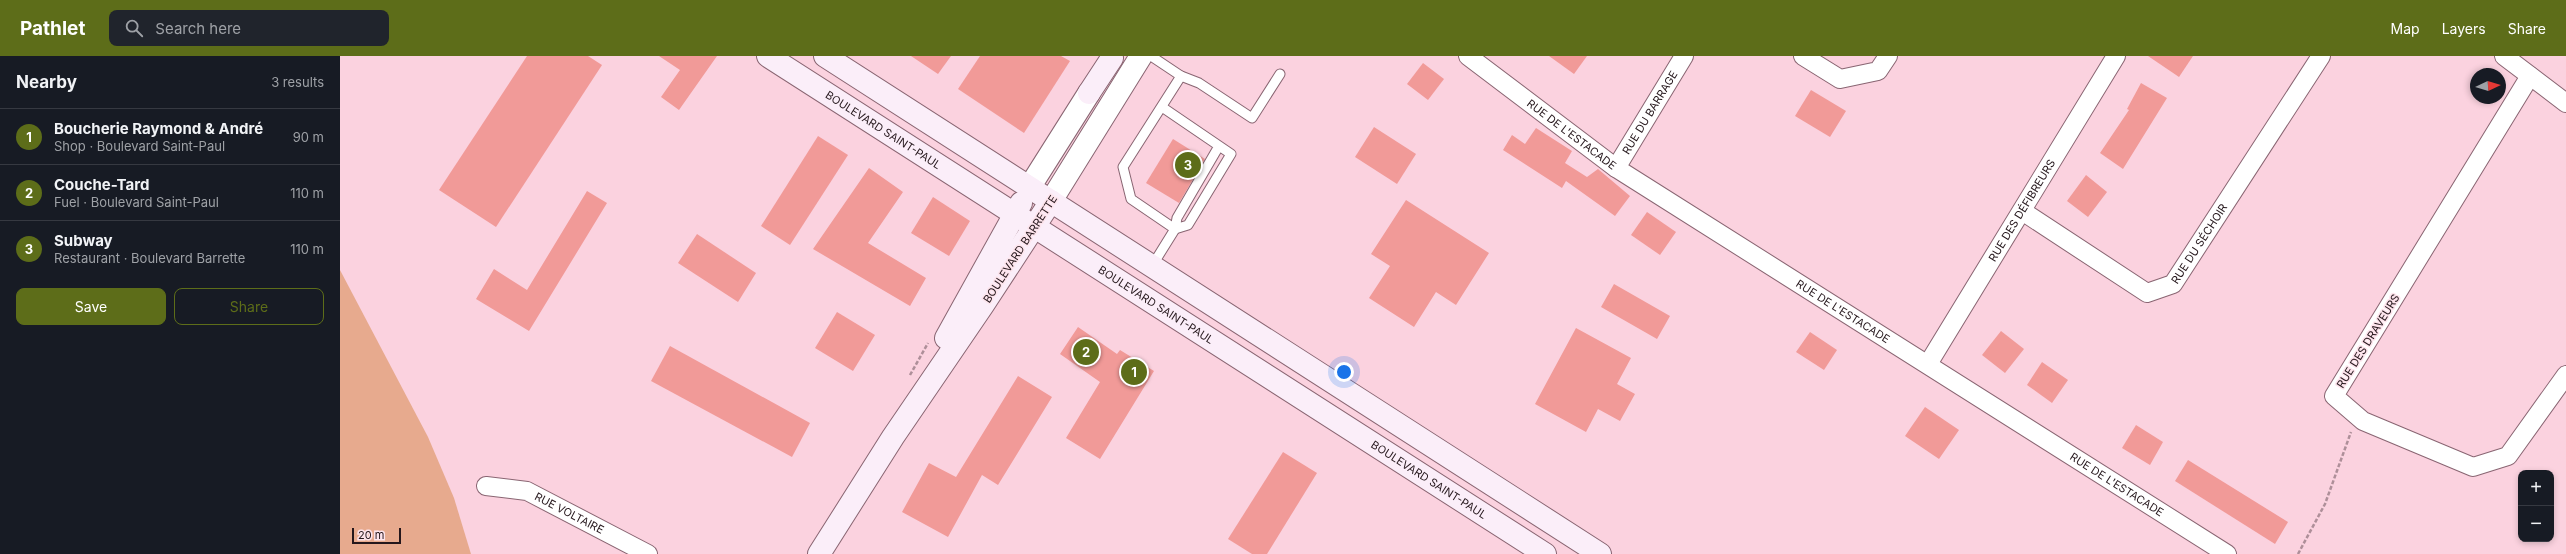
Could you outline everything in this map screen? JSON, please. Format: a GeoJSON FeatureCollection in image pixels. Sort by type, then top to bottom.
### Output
{"type":"FeatureCollection","features":[{"type":"Feature","properties":{"kind":"main road","name":"BOULEVARD SAINT-PAUL"},"geometry":{"type":"LineString","coordinates":[[768,56],[1545,554]]}},
{"type":"Feature","properties":{"kind":"main road"},"geometry":{"type":"LineString","coordinates":[[825,56],[1600,554]]}},
{"type":"Feature","properties":{"kind":"main road","name":"BOULEVARD BARRETTE"},"geometry":{"type":"LineString","coordinates":[[1089,93],[1113,57]]}},
{"type":"Feature","properties":{"kind":"main road","name":"BOULEVARD BARRETTE"},"geometry":{"type":"LineString","coordinates":[[1024,221],[1029,188]]}},
{"type":"Feature","properties":{"kind":"main road","name":"BOULEVARD BARRETTE"},"geometry":{"type":"LineString","coordinates":[[819,554],[893,437],[980,275],[1024,221],[1051,201]]}},
{"type":"Feature","properties":{"kind":"street","name":"BOULEVARD BARRETTE"},"geometry":{"type":"LineString","coordinates":[[1051,201],[1141,56]]}},
{"type":"Feature","properties":{"kind":"street","name":"RUE DE L'ESTACADE"},"geometry":{"type":"LineString","coordinates":[[1468,56],[1616,168],[2228,554]]}},
{"type":"Feature","properties":{"kind":"street","name":"RUE DU BARRAGE"},"geometry":{"type":"LineString","coordinates":[[1616,168],[1684,56]]}},
{"type":"Feature","properties":{"kind":"street"},"geometry":{"type":"LineString","coordinates":[[1803,56],[1840,79],[1878,70],[1888,56]]}},
{"type":"Feature","properties":{"kind":"street","name":"RUE DES DÉFIBREURS"},"geometry":{"type":"LineString","coordinates":[[1928,364],[2116,56]]}},
{"type":"Feature","properties":{"kind":"street","name":"RUE DU SÉCHOIR"},"geometry":{"type":"LineString","coordinates":[[2022,211],[2147,293],[2173,284],[2321,56]]}},
{"type":"Feature","properties":{"kind":"street"},"geometry":{"type":"LineString","coordinates":[[2504,56],[2566,102]]}},
{"type":"Feature","properties":{"kind":"street","name":"RUE DES DRAVEURS"},"geometry":{"type":"LineString","coordinates":[[2530,76],[2334,396],[2363,421],[2473,467],[2508,456],[2566,375]]}},
{"type":"Feature","properties":{"kind":"street","name":"BOULEVARD BARRETTE"},"geometry":{"type":"LineString","coordinates":[[1029,188],[1089,93]]}},
{"type":"Feature","properties":{"kind":"street","name":"RUE VOLTAIRE"},"geometry":{"type":"LineString","coordinates":[[486,486],[527,491],[648,554]]}},
{"type":"Feature","properties":{"kind":"lane"},"geometry":{"type":"LineString","coordinates":[[1151,56],[1181,76],[1199,83],[1252,118],[1280,74]]}},
{"type":"Feature","properties":{"kind":"lane"},"geometry":{"type":"LineString","coordinates":[[1176,229],[1131,199],[1123,166],[1181,76]]}},
{"type":"Feature","properties":{"kind":"lane"},"geometry":{"type":"LineString","coordinates":[[1162,107],[1231,154],[1188,225],[1176,229]]}},
{"type":"Feature","properties":{"kind":"lane"},"geometry":{"type":"LineString","coordinates":[[1152,266],[1176,229],[1177,218],[1219,146]]}},
{"type":"Feature","properties":{"kind":"path"},"geometry":{"type":"LineString","coordinates":[[907,382],[931,338]]}},
{"type":"Feature","properties":{"kind":"path"},"geometry":{"type":"LineString","coordinates":[[2298,554],[2325,504],[2357,416]]}},
{"type":"Feature","properties":{"kind":"shaded area"},"geometry":{"type":"Polygon","coordinates":[[[340,270],[428,437],[454,498],[471,554],[340,554],[340,270]]]}},
{"type":"Feature","properties":{"kind":"building"},"geometry":{"type":"Polygon","coordinates":[[[527,56],[588,56],[602,65],[496,227],[439,190],[527,56]]]}},
{"type":"Feature","properties":{"kind":"building"},"geometry":{"type":"Polygon","coordinates":[[[659,56],[717,56],[679,110],[661,97],[680,70],[659,56]]]}},
{"type":"Feature","properties":{"kind":"building"},"geometry":{"type":"Polygon","coordinates":[[[911,56],[951,56],[938,74],[911,56]]]}},
{"type":"Feature","properties":{"kind":"building"},"geometry":{"type":"Polygon","coordinates":[[[980,56],[1061,56],[1070,61],[1024,133],[958,89],[980,56]]]}},
{"type":"Feature","properties":{"kind":"building"},"geometry":{"type":"Polygon","coordinates":[[[1549,56],[1587,56],[1574,74],[1549,56]]]}},
{"type":"Feature","properties":{"kind":"building"},"geometry":{"type":"Polygon","coordinates":[[[2148,56],[2193,56],[2179,77],[2148,56]]]}},
{"type":"Feature","properties":{"kind":"building"},"geometry":{"type":"Polygon","coordinates":[[[1423,63],[1444,79],[1428,100],[1407,84],[1423,63]]]}},
{"type":"Feature","properties":{"kind":"building"},"geometry":{"type":"Polygon","coordinates":[[[2141,83],[2167,98],[2123,169],[2100,153],[2129,110],[2127,109],[2141,83]]]}},
{"type":"Feature","properties":{"kind":"building"},"geometry":{"type":"Polygon","coordinates":[[[1811,90],[1846,111],[1830,137],[1795,116],[1811,90]]]}},
{"type":"Feature","properties":{"kind":"building"},"geometry":{"type":"Polygon","coordinates":[[[1374,127],[1416,154],[1397,184],[1355,157],[1374,127]]]}},
{"type":"Feature","properties":{"kind":"building"},"geometry":{"type":"Polygon","coordinates":[[[1536,128],[1572,151],[1565,163],[1587,177],[1598,169],[1630,196],[1615,216],[1566,181],[1562,188],[1503,150],[1512,135],[1525,144],[1536,128]]]}},
{"type":"Feature","properties":{"kind":"building"},"geometry":{"type":"Polygon","coordinates":[[[818,136],[848,155],[790,245],[761,226],[818,136]]]}},
{"type":"Feature","properties":{"kind":"building"},"geometry":{"type":"Polygon","coordinates":[[[1173,139],[1205,159],[1179,203],[1146,183],[1173,139]]]}},
{"type":"Feature","properties":{"kind":"building"},"geometry":{"type":"Polygon","coordinates":[[[869,168],[903,192],[868,243],[926,278],[910,306],[813,249],[869,168]]]}},
{"type":"Feature","properties":{"kind":"building"},"geometry":{"type":"Polygon","coordinates":[[[2086,175],[2107,192],[2088,217],[2067,201],[2086,175]]]}},
{"type":"Feature","properties":{"kind":"building"},"geometry":{"type":"Polygon","coordinates":[[[587,191],[607,203],[529,331],[476,299],[494,269],[527,290],[587,191]]]}},
{"type":"Feature","properties":{"kind":"building"},"geometry":{"type":"Polygon","coordinates":[[[933,197],[970,221],[949,256],[911,233],[933,197]]]}},
{"type":"Feature","properties":{"kind":"building"},"geometry":{"type":"Polygon","coordinates":[[[1406,200],[1489,253],[1456,305],[1436,292],[1414,327],[1369,298],[1390,266],[1371,254],[1406,200]]]}},
{"type":"Feature","properties":{"kind":"building"},"geometry":{"type":"Polygon","coordinates":[[[1647,212],[1676,232],[1660,255],[1631,235],[1647,212]]]}},
{"type":"Feature","properties":{"kind":"building"},"geometry":{"type":"Polygon","coordinates":[[[697,234],[756,273],[738,302],[678,263],[697,234]]]}},
{"type":"Feature","properties":{"kind":"building"},"geometry":{"type":"Polygon","coordinates":[[[1614,284],[1670,316],[1657,339],[1601,307],[1614,284]]]}},
{"type":"Feature","properties":{"kind":"building"},"geometry":{"type":"Polygon","coordinates":[[[837,312],[875,335],[853,371],[815,348],[837,312]]]}},
{"type":"Feature","properties":{"kind":"building"},"geometry":{"type":"Polygon","coordinates":[[[1078,327],[1117,354],[1120,350],[1154,371],[1100,459],[1066,438],[1100,382],[1060,354],[1078,327]]]}},
{"type":"Feature","properties":{"kind":"building"},"geometry":{"type":"Polygon","coordinates":[[[1576,328],[1631,358],[1617,384],[1635,394],[1620,421],[1598,409],[1586,432],[1535,404],[1576,328]]]}},
{"type":"Feature","properties":{"kind":"building"},"geometry":{"type":"Polygon","coordinates":[[[2001,331],[2024,349],[2005,373],[1982,355],[2001,331]]]}},
{"type":"Feature","properties":{"kind":"building"},"geometry":{"type":"Polygon","coordinates":[[[1810,332],[1837,350],[1824,370],[1796,352],[1810,332]]]}},
{"type":"Feature","properties":{"kind":"building"},"geometry":{"type":"Polygon","coordinates":[[[670,346],[810,423],[792,457],[651,381],[670,346]]]}},
{"type":"Feature","properties":{"kind":"building"},"geometry":{"type":"Polygon","coordinates":[[[2042,362],[2068,380],[2052,403],[2027,385],[2042,362]]]}},
{"type":"Feature","properties":{"kind":"building"},"geometry":{"type":"Polygon","coordinates":[[[1018,376],[1052,397],[998,485],[982,475],[948,537],[902,512],[929,463],[956,477],[1018,376]]]}},
{"type":"Feature","properties":{"kind":"building"},"geometry":{"type":"Polygon","coordinates":[[[1925,407],[1959,430],[1939,459],[1905,436],[1925,407]]]}},
{"type":"Feature","properties":{"kind":"building"},"geometry":{"type":"Polygon","coordinates":[[[2136,425],[2163,442],[2150,465],[2122,448],[2136,425]]]}},
{"type":"Feature","properties":{"kind":"building"},"geometry":{"type":"Polygon","coordinates":[[[1283,452],[1317,473],[1267,554],[1252,554],[1228,539],[1283,452]]]}},
{"type":"Feature","properties":{"kind":"building"},"geometry":{"type":"Polygon","coordinates":[[[2188,460],[2288,522],[2275,544],[2175,481],[2188,460]]]}},
{"type":"Feature","properties":{"kind":"place","name":"Subway"},"geometry":{"type":"Point","coordinates":[1188,165]}},
{"type":"Feature","properties":{"kind":"place","name":"Couche-Tard"},"geometry":{"type":"Point","coordinates":[1086,352]}},
{"type":"Feature","properties":{"kind":"place","name":"Boucherie Raymond & André"},"geometry":{"type":"Point","coordinates":[1134,372]}}]}
